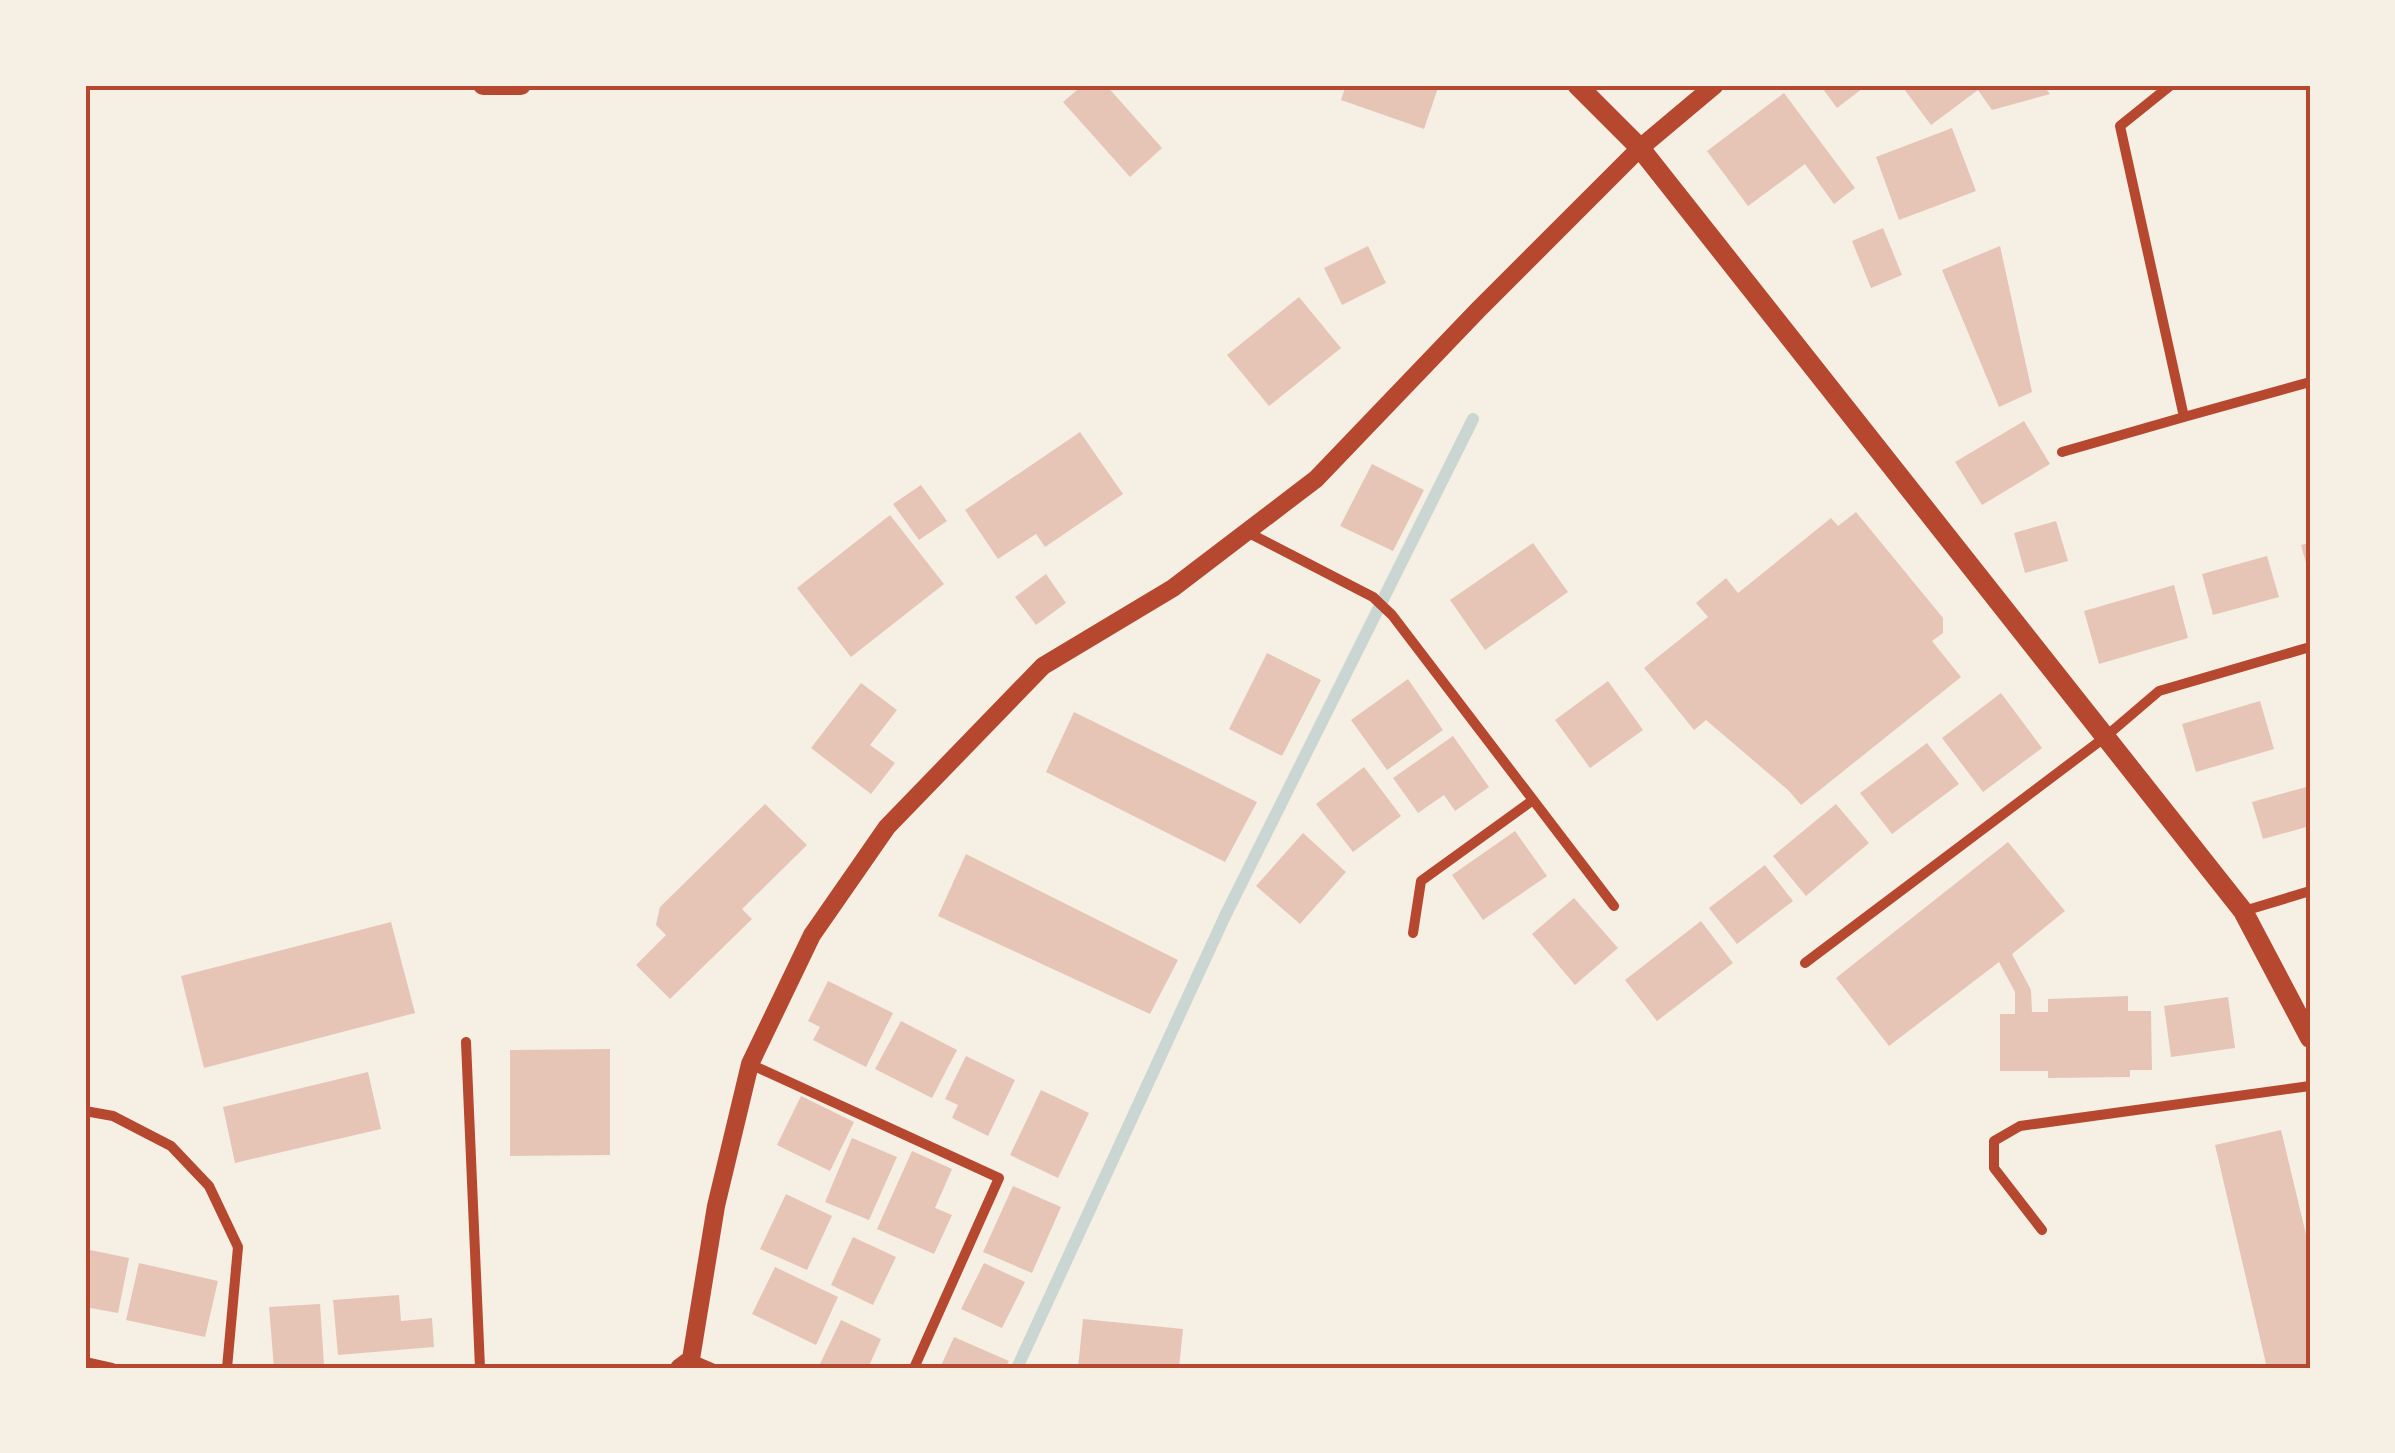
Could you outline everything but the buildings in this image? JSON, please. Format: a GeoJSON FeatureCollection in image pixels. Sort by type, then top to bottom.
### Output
{"type":"FeatureCollection","features":[{"type":"Feature","properties":{"kind":"main road"},"geometry":{"type":"LineString","coordinates":[[483,85],[521,85]]}},
{"type":"Feature","properties":{"kind":"main road"},"geometry":{"type":"LineString","coordinates":[[1577,85],[1640,148],[2243,911],[2310,1038]]}},
{"type":"Feature","properties":{"kind":"street"},"geometry":{"type":"LineString","coordinates":[[712,1368],[684,1364],[750,1064],[812,935],[888,827],[1043,666],[1173,588],[1316,479],[1640,148],[1715,85]]}},
{"type":"Feature","properties":{"kind":"street"},"geometry":{"type":"LineString","coordinates":[[2172,85],[2120,126],[2184,417]]}},
{"type":"Feature","properties":{"kind":"street"},"geometry":{"type":"LineString","coordinates":[[2062,452],[2310,382]]}},
{"type":"Feature","properties":{"kind":"street"},"geometry":{"type":"LineString","coordinates":[[1246,532],[1373,596],[1392,615],[1614,906]]}},
{"type":"Feature","properties":{"kind":"street"},"geometry":{"type":"LineString","coordinates":[[1805,963],[2104,738],[2158,691],[2310,647]]}},
{"type":"Feature","properties":{"kind":"street"},"geometry":{"type":"LineString","coordinates":[[1413,934],[1420,881],[1533,800]]}},
{"type":"Feature","properties":{"kind":"street"},"geometry":{"type":"LineString","coordinates":[[2243,911],[2310,891]]}},
{"type":"Feature","properties":{"kind":"street"},"geometry":{"type":"LineString","coordinates":[[466,1042],[480,1368]]}},
{"type":"Feature","properties":{"kind":"street"},"geometry":{"type":"LineString","coordinates":[[750,1064],[999,1178],[914,1368]]}},
{"type":"Feature","properties":{"kind":"street"},"geometry":{"type":"LineString","coordinates":[[2042,1230],[1994,1168],[1994,1141],[2020,1126],[2310,1086]]}},
{"type":"Feature","properties":{"kind":"street"},"geometry":{"type":"LineString","coordinates":[[85,1111],[113,1116],[171,1146],[208,1186],[238,1247],[227,1368]]}},
{"type":"Feature","properties":{"kind":"street"},"geometry":{"type":"LineString","coordinates":[[85,1362],[112,1368]]}},
{"type":"Feature","properties":{"kind":"waterway"},"geometry":{"type":"LineString","coordinates":[[1017,1368],[1225,916],[1473,419]]}}]}
